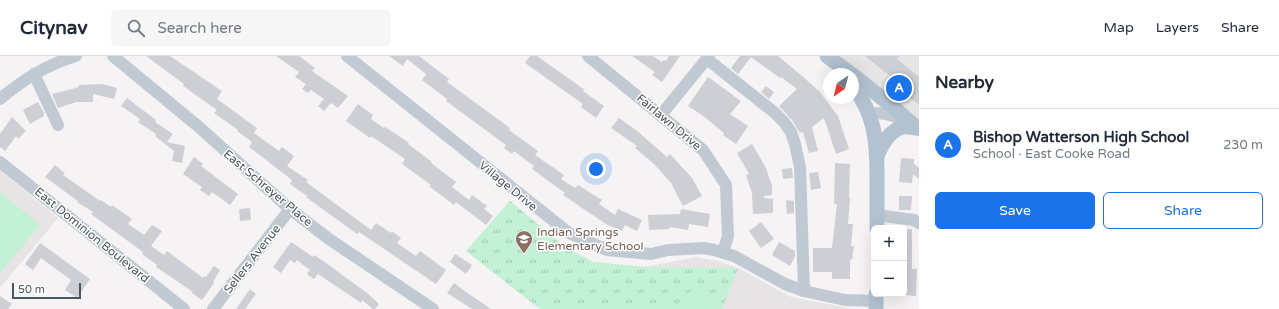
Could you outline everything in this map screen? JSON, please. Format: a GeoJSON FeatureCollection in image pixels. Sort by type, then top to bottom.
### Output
{"type":"FeatureCollection","features":[{"type":"Feature","properties":{"kind":"main road"},"geometry":{"type":"LineString","coordinates":[[827,56],[838,68]]}},
{"type":"Feature","properties":{"kind":"main road"},"geometry":{"type":"LineString","coordinates":[[827,56],[843,68]]}},
{"type":"Feature","properties":{"kind":"main road"},"geometry":{"type":"LineString","coordinates":[[859,80],[918,129]]}},
{"type":"Feature","properties":{"kind":"main road"},"geometry":{"type":"LineString","coordinates":[[859,97],[868,113],[875,134],[877,156],[877,221]]}},
{"type":"Feature","properties":{"kind":"main road"},"geometry":{"type":"LineString","coordinates":[[877,156],[885,141],[897,130],[904,127],[918,129]]}},
{"type":"Feature","properties":{"kind":"street"},"geometry":{"type":"LineString","coordinates":[[0,99],[43,68],[76,56]]}},
{"type":"Feature","properties":{"kind":"street","name":"East Schreyer Place"},"geometry":{"type":"LineString","coordinates":[[113,56],[198,127],[262,186],[290,209],[329,239],[433,309]]}},
{"type":"Feature","properties":{"kind":"street","name":"Village Drive"},"geometry":{"type":"LineString","coordinates":[[346,56],[569,233],[607,250],[650,254],[668,250],[704,248],[724,252],[746,262],[784,284],[804,291],[845,300],[876,301]]}},
{"type":"Feature","properties":{"kind":"street","name":"Fairlawn Drive"},"geometry":{"type":"LineString","coordinates":[[588,56],[703,150],[726,185],[728,236],[724,252]]}},
{"type":"Feature","properties":{"kind":"street"},"geometry":{"type":"LineString","coordinates":[[662,115],[708,57],[784,122],[791,132],[800,167],[804,291]]}},
{"type":"Feature","properties":{"kind":"street"},"geometry":{"type":"LineString","coordinates":[[34,74],[58,125]]}},
{"type":"Feature","properties":{"kind":"street"},"geometry":{"type":"LineString","coordinates":[[868,113],[881,113],[896,116],[918,129]]}},
{"type":"Feature","properties":{"kind":"street","name":"East Dominion Boulevard"},"geometry":{"type":"LineString","coordinates":[[0,162],[184,309]]}},
{"type":"Feature","properties":{"kind":"street","name":"Sellers Avenue"},"geometry":{"type":"LineString","coordinates":[[213,309],[290,209]]}},
{"type":"Feature","properties":{"kind":"street"},"geometry":{"type":"LineString","coordinates":[[877,221],[914,220],[919,223]]}},
{"type":"Feature","properties":{"kind":"shaded area"},"geometry":{"type":"Polygon","coordinates":[[[840,56],[919,56],[919,120],[859,71],[859,68],[855,68],[840,56]]]}},
{"type":"Feature","properties":{"kind":"shaded area"},"geometry":{"type":"Polygon","coordinates":[[[0,170],[58,218],[0,288],[0,170]]]}},
{"type":"Feature","properties":{"kind":"shaded area","name":"Indian Springs Elementary School"},"geometry":{"type":"Polygon","coordinates":[[[510,201],[564,246],[593,262],[645,267],[696,257],[718,261],[738,268],[791,297],[853,309],[540,309],[466,251],[510,201]]]}},
{"type":"Feature","properties":{"kind":"green space"},"geometry":{"type":"Polygon","coordinates":[[[0,192],[40,225],[0,273],[0,192]]]}},
{"type":"Feature","properties":{"kind":"green space","name":"Indian Springs Elementary School"},"geometry":{"type":"Polygon","coordinates":[[[510,201],[564,246],[593,262],[645,267],[738,268],[722,309],[540,309],[466,251],[510,201]]]}},
{"type":"Feature","properties":{"kind":"green space"},"geometry":{"type":"Polygon","coordinates":[[[694,289],[716,303],[717,309],[676,309],[681,299],[694,289]]]}},
{"type":"Feature","properties":{"kind":"building"},"geometry":{"type":"Polygon","coordinates":[[[146,56],[170,56],[222,91],[217,99],[257,128],[254,133],[279,151],[282,147],[294,156],[287,166],[308,180],[306,182],[371,230],[376,223],[391,233],[392,231],[401,238],[397,243],[416,256],[420,251],[446,270],[436,284],[359,232],[357,234],[306,197],[307,196],[290,184],[292,180],[249,147],[252,142],[214,113],[217,110],[183,86],[184,84],[146,56]]]}},
{"type":"Feature","properties":{"kind":"building"},"geometry":{"type":"Polygon","coordinates":[[[276,56],[299,56],[315,68],[312,71],[348,96],[338,108],[331,103],[324,111],[318,106],[324,99],[311,90],[308,93],[302,89],[306,84],[295,77],[299,72],[276,56]]]}},
{"type":"Feature","properties":{"kind":"building"},"geometry":{"type":"Polygon","coordinates":[[[389,56],[419,56],[449,79],[447,82],[510,128],[509,130],[538,151],[535,155],[564,175],[561,179],[575,188],[578,185],[602,200],[599,204],[615,215],[618,209],[642,220],[637,231],[625,225],[622,231],[606,224],[563,195],[565,193],[532,169],[534,166],[514,151],[512,154],[504,148],[506,145],[446,101],[447,99],[422,80],[426,74],[407,59],[403,66],[389,56]]]}},
{"type":"Feature","properties":{"kind":"building"},"geometry":{"type":"Polygon","coordinates":[[[530,56],[537,56],[585,90],[583,91],[604,106],[596,118],[581,107],[583,104],[525,63],[530,56]]]}},
{"type":"Feature","properties":{"kind":"building"},"geometry":{"type":"Polygon","coordinates":[[[632,56],[653,56],[662,62],[663,60],[666,61],[669,56],[680,56],[662,82],[652,75],[655,72],[632,56]]]}},
{"type":"Feature","properties":{"kind":"building"},"geometry":{"type":"Polygon","coordinates":[[[740,56],[778,56],[819,91],[823,96],[823,104],[829,104],[838,116],[849,149],[836,154],[824,118],[812,127],[818,151],[809,153],[803,132],[800,133],[792,120],[779,106],[797,89],[751,57],[738,74],[731,68],[740,56]]]}},
{"type":"Feature","properties":{"kind":"building"},"geometry":{"type":"Polygon","coordinates":[[[865,56],[900,56],[897,59],[919,77],[919,105],[892,84],[895,80],[865,56]]]}},
{"type":"Feature","properties":{"kind":"building"},"geometry":{"type":"Polygon","coordinates":[[[708,77],[741,101],[730,114],[748,126],[736,144],[723,135],[724,133],[702,115],[688,106],[708,77]]]}},
{"type":"Feature","properties":{"kind":"building"},"geometry":{"type":"Polygon","coordinates":[[[102,84],[117,88],[114,99],[93,94],[93,102],[76,102],[58,108],[52,94],[79,87],[79,85],[102,84]]]}},
{"type":"Feature","properties":{"kind":"building"},"geometry":{"type":"Polygon","coordinates":[[[766,86],[774,92],[769,99],[761,92],[766,86]]]}},
{"type":"Feature","properties":{"kind":"building"},"geometry":{"type":"Polygon","coordinates":[[[127,98],[156,120],[155,122],[173,134],[167,142],[185,146],[182,163],[172,161],[174,151],[155,136],[156,134],[138,122],[140,119],[121,106],[127,98]]]}},
{"type":"Feature","properties":{"kind":"building"},"geometry":{"type":"Polygon","coordinates":[[[38,102],[44,116],[30,124],[23,110],[38,102]]]}},
{"type":"Feature","properties":{"kind":"building"},"geometry":{"type":"Polygon","coordinates":[[[358,104],[373,115],[371,119],[409,143],[408,144],[456,182],[452,187],[469,200],[472,195],[487,206],[484,209],[493,216],[486,225],[456,202],[454,205],[429,186],[431,185],[402,164],[405,159],[371,136],[370,138],[346,121],[358,104]]]}},
{"type":"Feature","properties":{"kind":"building"},"geometry":{"type":"Polygon","coordinates":[[[12,117],[26,131],[18,139],[16,136],[5,151],[0,147],[0,134],[12,117]]]}},
{"type":"Feature","properties":{"kind":"building"},"geometry":{"type":"Polygon","coordinates":[[[619,118],[636,130],[667,157],[670,154],[692,178],[702,196],[683,206],[671,183],[653,163],[635,148],[637,146],[611,128],[619,118]]]}},
{"type":"Feature","properties":{"kind":"building"},"geometry":{"type":"Polygon","coordinates":[[[752,144],[766,168],[772,186],[772,195],[764,196],[764,198],[773,199],[773,213],[753,214],[752,193],[746,175],[749,174],[737,153],[752,144]]]}},
{"type":"Feature","properties":{"kind":"building"},"geometry":{"type":"Polygon","coordinates":[[[194,157],[203,164],[201,166],[238,194],[230,205],[212,192],[209,196],[200,190],[202,187],[183,174],[194,157]]]}},
{"type":"Feature","properties":{"kind":"building"},"geometry":{"type":"Polygon","coordinates":[[[901,158],[914,159],[914,164],[919,168],[919,179],[913,174],[912,183],[899,182],[901,158]]]}},
{"type":"Feature","properties":{"kind":"building"},"geometry":{"type":"Polygon","coordinates":[[[835,163],[850,164],[848,224],[853,224],[851,246],[854,246],[852,260],[850,259],[850,279],[832,279],[832,272],[813,272],[813,248],[832,248],[837,204],[834,204],[835,163]]]}},
{"type":"Feature","properties":{"kind":"building"},"geometry":{"type":"Polygon","coordinates":[[[55,165],[65,173],[63,175],[100,201],[101,200],[111,207],[112,205],[132,219],[128,224],[144,235],[152,225],[162,231],[151,246],[164,255],[167,251],[203,278],[204,276],[206,277],[214,266],[220,270],[213,282],[214,283],[202,300],[192,293],[193,292],[156,267],[157,265],[142,254],[143,252],[91,214],[93,212],[77,202],[78,201],[45,177],[55,165]]]}},
{"type":"Feature","properties":{"kind":"building"},"geometry":{"type":"Polygon","coordinates":[[[792,168],[793,178],[783,179],[782,169],[792,168]]]}},
{"type":"Feature","properties":{"kind":"building"},"geometry":{"type":"Polygon","coordinates":[[[818,172],[821,188],[811,190],[809,173],[818,172]]]}},
{"type":"Feature","properties":{"kind":"building"},"geometry":{"type":"Polygon","coordinates":[[[899,196],[912,196],[911,210],[899,210],[899,196]]]}},
{"type":"Feature","properties":{"kind":"building"},"geometry":{"type":"Polygon","coordinates":[[[786,200],[794,201],[794,213],[787,214],[786,200]]]}},
{"type":"Feature","properties":{"kind":"building"},"geometry":{"type":"Polygon","coordinates":[[[250,208],[251,220],[240,221],[239,209],[250,208]]]}},
{"type":"Feature","properties":{"kind":"building"},"geometry":{"type":"Polygon","coordinates":[[[681,209],[710,214],[708,227],[689,224],[688,230],[669,227],[669,229],[649,230],[648,215],[680,214],[681,209]]]}},
{"type":"Feature","properties":{"kind":"building"},"geometry":{"type":"Polygon","coordinates":[[[761,222],[774,239],[761,248],[749,231],[761,222]]]}},
{"type":"Feature","properties":{"kind":"building"},"geometry":{"type":"Polygon","coordinates":[[[907,229],[912,229],[912,269],[917,269],[916,296],[907,295],[907,229]]]}},
{"type":"Feature","properties":{"kind":"building"},"geometry":{"type":"Polygon","coordinates":[[[291,242],[313,257],[314,255],[326,263],[367,293],[379,304],[375,309],[373,309],[362,300],[361,303],[318,274],[314,279],[307,274],[310,270],[297,260],[295,263],[290,260],[281,273],[273,267],[291,242]]]}},
{"type":"Feature","properties":{"kind":"building"},"geometry":{"type":"Polygon","coordinates":[[[779,242],[795,251],[795,256],[790,266],[772,255],[779,242]]]}},
{"type":"Feature","properties":{"kind":"building"},"geometry":{"type":"Polygon","coordinates":[[[40,243],[90,279],[77,298],[65,290],[71,280],[41,258],[33,270],[25,264],[40,243]]]}},
{"type":"Feature","properties":{"kind":"building"},"geometry":{"type":"Polygon","coordinates":[[[455,254],[472,265],[466,274],[450,262],[455,254]]]}},
{"type":"Feature","properties":{"kind":"building"},"geometry":{"type":"Polygon","coordinates":[[[454,283],[491,309],[472,309],[447,293],[454,283]]]}},
{"type":"Feature","properties":{"kind":"building"},"geometry":{"type":"Polygon","coordinates":[[[250,289],[256,294],[245,309],[236,309],[250,289]]]}},
{"type":"Feature","properties":{"kind":"building"},"geometry":{"type":"Polygon","coordinates":[[[0,296],[12,304],[8,309],[0,309],[0,296]]]}},
{"type":"Feature","properties":{"kind":"place","name":"Bishop Watterson High School"},"geometry":{"type":"Point","coordinates":[899,88]}},
{"type":"Feature","properties":{"kind":"place","name":"Indian Springs Elementary School"},"geometry":{"type":"Point","coordinates":[524,254]}}]}
